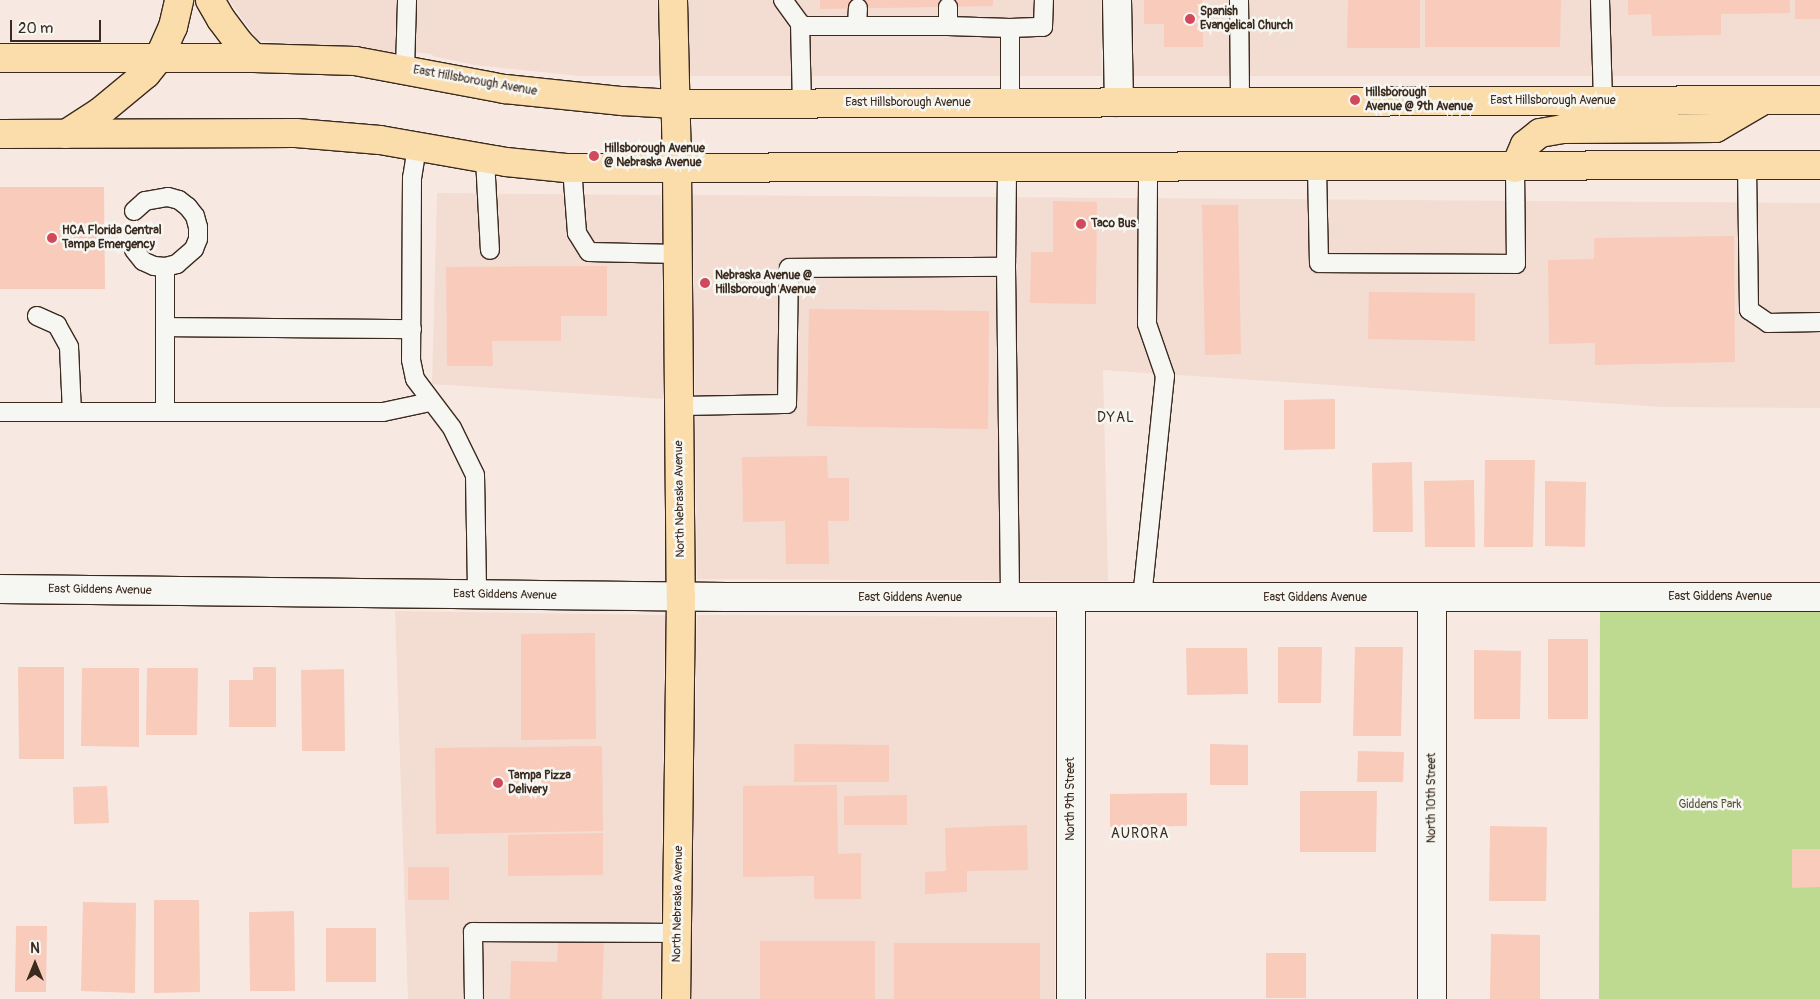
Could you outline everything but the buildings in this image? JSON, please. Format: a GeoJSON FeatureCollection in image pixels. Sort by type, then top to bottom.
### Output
{"type":"FeatureCollection","features":[{"type":"Feature","properties":{"kind":"main road"},"geometry":{"type":"LineString","coordinates":[[66,134],[129,91],[159,58],[173,27],[179,0]]}},
{"type":"Feature","properties":{"kind":"main road"},"geometry":{"type":"LineString","coordinates":[[210,0],[239,44],[254,58]]}},
{"type":"Feature","properties":{"kind":"main road","name":"North Nebraska Avenue"},"geometry":{"type":"LineString","coordinates":[[673,0],[677,168],[681,597],[676,999]]}},
{"type":"Feature","properties":{"kind":"main road","name":"East Hillsborough Avenue"},"geometry":{"type":"LineString","coordinates":[[0,58],[254,58],[355,61],[505,89],[622,101],[676,104],[1820,100]]}},
{"type":"Feature","properties":{"kind":"main road"},"geometry":{"type":"LineString","coordinates":[[1515,168],[1525,145],[1540,133],[1562,129],[1716,128],[1763,100]]}},
{"type":"Feature","properties":{"kind":"main road"},"geometry":{"type":"LineString","coordinates":[[0,134],[296,133],[380,140],[486,159],[572,168],[740,166],[1515,168],[1820,165]]}},
{"type":"Feature","properties":{"kind":"street"},"geometry":{"type":"LineString","coordinates":[[1117,0],[1119,102]]}},
{"type":"Feature","properties":{"kind":"street","name":"East Giddens Avenue"},"geometry":{"type":"LineString","coordinates":[[0,589],[681,597],[1071,599],[1820,598]]}},
{"type":"Feature","properties":{"kind":"street","name":"North 10th Street"},"geometry":{"type":"LineString","coordinates":[[1432,598],[1432,999]]}},
{"type":"Feature","properties":{"kind":"street","name":"North 9th Street"},"geometry":{"type":"LineString","coordinates":[[1071,599],[1071,999]]}},
{"type":"Feature","properties":{"kind":"lane"},"geometry":{"type":"LineString","coordinates":[[405,69],[407,0]]}},
{"type":"Feature","properties":{"kind":"lane"},"geometry":{"type":"LineString","coordinates":[[783,0],[802,26],[857,26],[901,17],[948,26],[1010,28],[1043,27],[1044,0]]}},
{"type":"Feature","properties":{"kind":"lane"},"geometry":{"type":"LineString","coordinates":[[1239,0],[1240,102]]}},
{"type":"Feature","properties":{"kind":"lane"},"geometry":{"type":"LineString","coordinates":[[1600,0],[1603,101]]}},
{"type":"Feature","properties":{"kind":"lane"},"geometry":{"type":"LineString","coordinates":[[948,7],[948,26]]}},
{"type":"Feature","properties":{"kind":"lane"},"geometry":{"type":"LineString","coordinates":[[857,26],[858,8]]}},
{"type":"Feature","properties":{"kind":"lane"},"geometry":{"type":"LineString","coordinates":[[800,23],[802,104]]}},
{"type":"Feature","properties":{"kind":"lane"},"geometry":{"type":"LineString","coordinates":[[1010,28],[1010,103]]}},
{"type":"Feature","properties":{"kind":"lane"},"geometry":{"type":"LineString","coordinates":[[418,147],[412,177],[411,360],[415,379],[430,402],[452,428],[475,475],[477,594]]}},
{"type":"Feature","properties":{"kind":"lane"},"geometry":{"type":"LineString","coordinates":[[486,159],[490,250]]}},
{"type":"Feature","properties":{"kind":"lane"},"geometry":{"type":"LineString","coordinates":[[1747,166],[1749,310],[1768,322],[1820,322]]}},
{"type":"Feature","properties":{"kind":"lane"},"geometry":{"type":"LineString","coordinates":[[572,168],[577,233],[590,252],[678,254]]}},
{"type":"Feature","properties":{"kind":"lane"},"geometry":{"type":"LineString","coordinates":[[1007,168],[1006,267],[1010,598]]}},
{"type":"Feature","properties":{"kind":"lane"},"geometry":{"type":"LineString","coordinates":[[1142,598],[1165,376],[1147,324],[1148,168]]}},
{"type":"Feature","properties":{"kind":"lane"},"geometry":{"type":"LineString","coordinates":[[1317,168],[1319,263],[1516,264],[1515,168]]}},
{"type":"Feature","properties":{"kind":"lane"},"geometry":{"type":"LineString","coordinates":[[134,211],[146,201],[168,197],[184,204],[195,216],[198,239],[194,250],[186,258],[176,264],[165,267],[154,266],[143,261],[134,250]]}},
{"type":"Feature","properties":{"kind":"lane"},"geometry":{"type":"LineString","coordinates":[[165,267],[165,412]]}},
{"type":"Feature","properties":{"kind":"lane"},"geometry":{"type":"LineString","coordinates":[[679,406],[787,404],[789,268],[1006,267]]}},
{"type":"Feature","properties":{"kind":"lane"},"geometry":{"type":"LineString","coordinates":[[37,316],[57,325],[69,347],[72,412]]}},
{"type":"Feature","properties":{"kind":"lane"},"geometry":{"type":"LineString","coordinates":[[165,327],[412,329]]}},
{"type":"Feature","properties":{"kind":"lane"},"geometry":{"type":"LineString","coordinates":[[0,412],[383,412],[430,402]]}},
{"type":"Feature","properties":{"kind":"lane"},"geometry":{"type":"LineString","coordinates":[[474,999],[473,932],[677,933]]}},
{"type":"Feature","properties":{"kind":"shaded area"},"geometry":{"type":"Polygon","coordinates":[[[229,0],[657,0],[659,76],[580,76],[475,65],[433,56],[432,54],[404,51],[403,53],[342,50],[258,40],[229,0]]]}},
{"type":"Feature","properties":{"kind":"shaded area"},"geometry":{"type":"Polygon","coordinates":[[[688,0],[1101,0],[1102,76],[690,76],[688,0]]]}},
{"type":"Feature","properties":{"kind":"shaded area"},"geometry":{"type":"Polygon","coordinates":[[[1133,0],[1820,0],[1820,76],[1134,76],[1133,0]]]}},
{"type":"Feature","properties":{"kind":"shaded area"},"geometry":{"type":"Polygon","coordinates":[[[437,193],[661,195],[663,399],[432,384],[437,193]]]}},
{"type":"Feature","properties":{"kind":"shaded area"},"geometry":{"type":"Polygon","coordinates":[[[693,195],[1820,203],[1820,408],[1663,407],[1103,370],[1108,581],[697,579],[693,195]]]}},
{"type":"Feature","properties":{"kind":"shaded area"},"geometry":{"type":"Polygon","coordinates":[[[395,611],[665,615],[660,999],[408,999],[395,611]]]}},
{"type":"Feature","properties":{"kind":"shaded area"},"geometry":{"type":"Polygon","coordinates":[[[697,615],[1055,617],[1055,999],[691,999],[697,615]]]}},
{"type":"Feature","properties":{"kind":"green space","name":"Giddens Park"},"geometry":{"type":"Polygon","coordinates":[[[1600,610],[1820,610],[1820,999],[1599,999],[1600,610]]]}},
{"type":"Feature","properties":{"kind":"place","name":"Spanish Evangelical Church"},"geometry":{"type":"Point","coordinates":[1190,19]}},
{"type":"Feature","properties":{"kind":"place","name":"Hillsborough Avenue @ 9th Avenue"},"geometry":{"type":"Point","coordinates":[1355,100]}},
{"type":"Feature","properties":{"kind":"place","name":"Hillsborough Avenue @ Nebraska Avenue"},"geometry":{"type":"Point","coordinates":[594,156]}},
{"type":"Feature","properties":{"kind":"place","name":"Taco Bus"},"geometry":{"type":"Point","coordinates":[1081,224]}},
{"type":"Feature","properties":{"kind":"place","name":"HCA Florida Central Tampa Emergency"},"geometry":{"type":"Point","coordinates":[52,238]}},
{"type":"Feature","properties":{"kind":"place","name":"Nebraska Avenue @ Hillsborough Avenue"},"geometry":{"type":"Point","coordinates":[705,283]}},
{"type":"Feature","properties":{"kind":"place","name":"Tampa Pizza Delivery"},"geometry":{"type":"Point","coordinates":[498,783]}},
{"type":"Feature","properties":{"kind":"district","name":"DYAL"},"geometry":{"type":"Point","coordinates":[1116,418]}},
{"type":"Feature","properties":{"kind":"district","name":"AURORA"},"geometry":{"type":"Point","coordinates":[1140,834]}}]}
